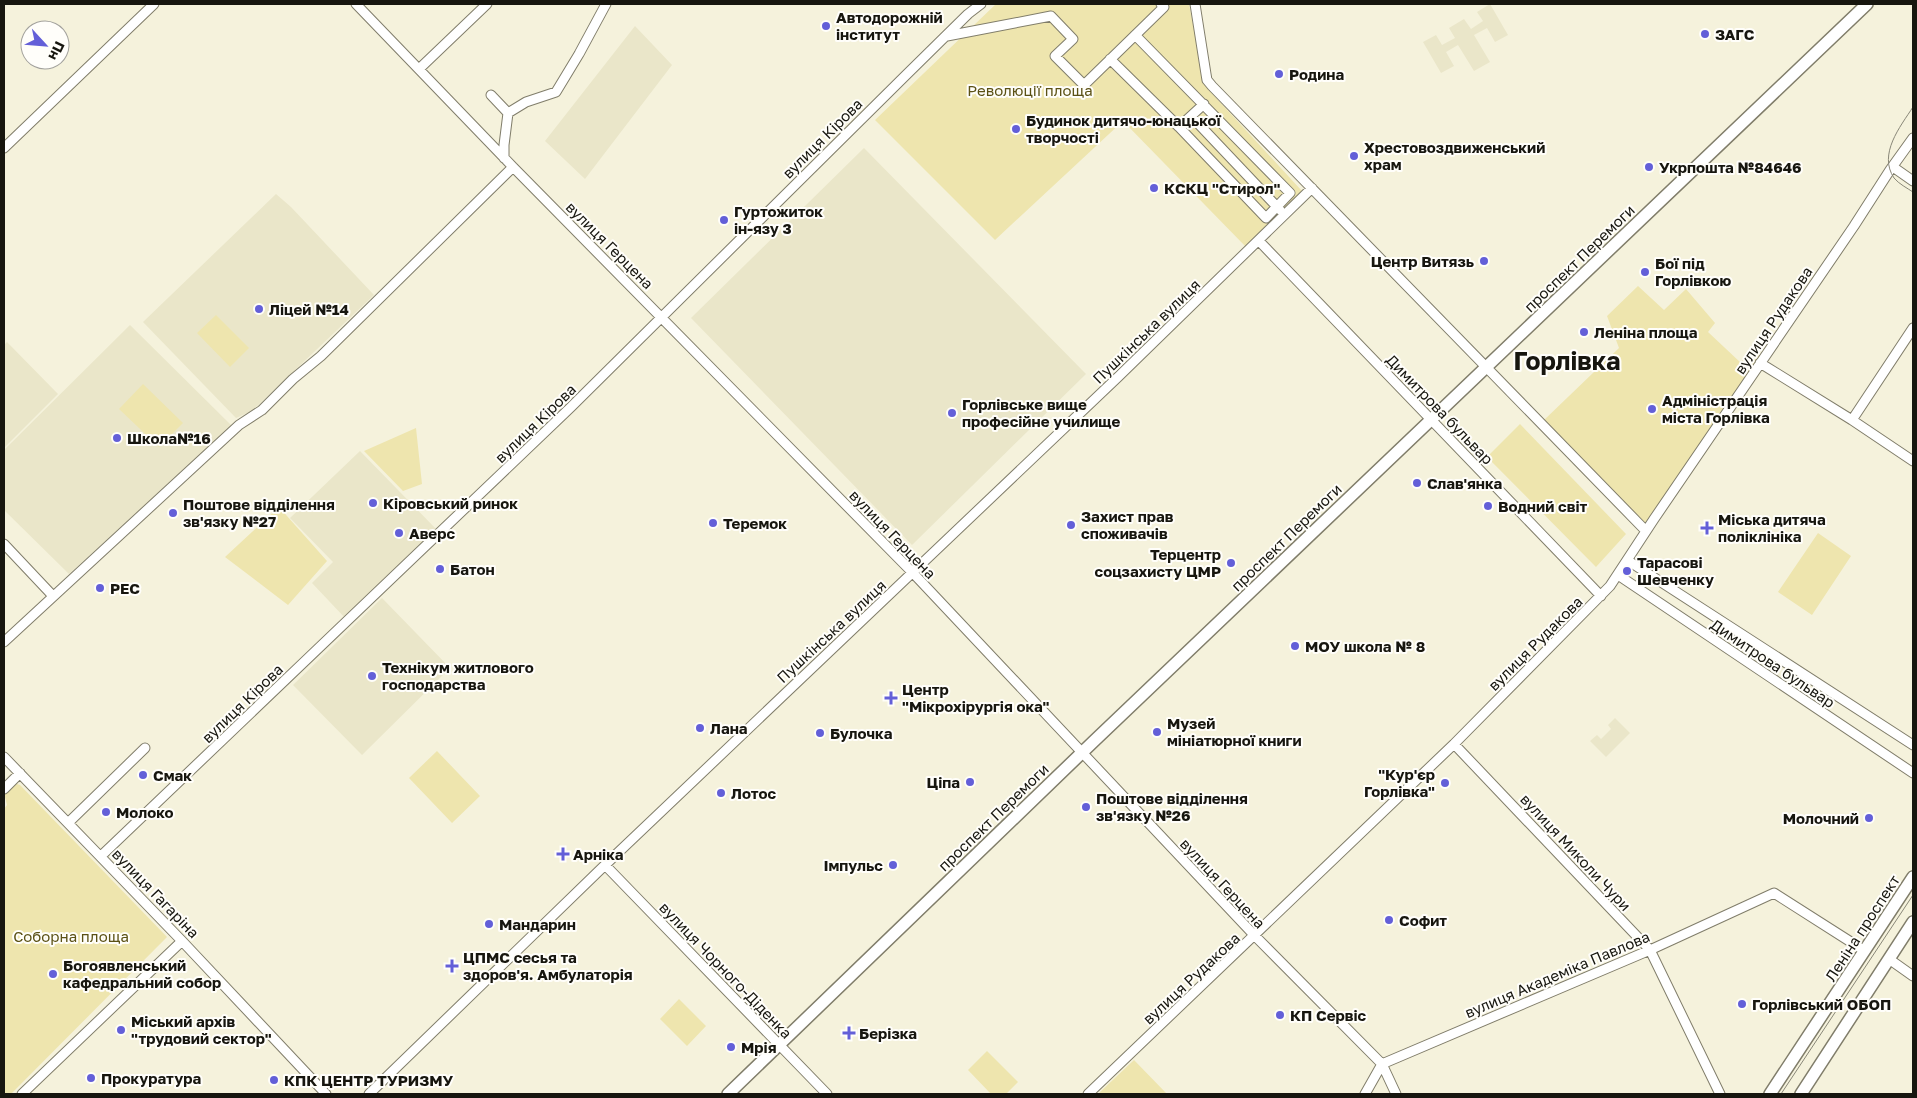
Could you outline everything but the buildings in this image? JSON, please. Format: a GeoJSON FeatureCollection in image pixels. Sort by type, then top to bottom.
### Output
{"type":"FeatureCollection","features":[{"type":"Feature","properties":{"kind":"main road","name":"проспект Перемоги"},"geometry":{"type":"LineString","coordinates":[[728,1094],[1082,753],[1867,4]]}},
{"type":"Feature","properties":{"kind":"main road","name":"Леніна проспект"},"geometry":{"type":"LineString","coordinates":[[1770,1094],[1913,878]]}},
{"type":"Feature","properties":{"kind":"main road"},"geometry":{"type":"LineString","coordinates":[[1802,1094],[1913,922]]}},
{"type":"Feature","properties":{"kind":"street"},"geometry":{"type":"LineString","coordinates":[[4,148],[154,4]]}},
{"type":"Feature","properties":{"kind":"street","name":"вулиця Герцена"},"geometry":{"type":"LineString","coordinates":[[356,4],[504,158],[913,573],[1254,936],[1382,1064],[1396,1094]]}},
{"type":"Feature","properties":{"kind":"street"},"geometry":{"type":"LineString","coordinates":[[508,113],[526,102],[556,92],[606,4]]}},
{"type":"Feature","properties":{"kind":"street","name":"вулиця Кірова"},"geometry":{"type":"LineString","coordinates":[[101,856],[663,318],[946,36],[981,4]]}},
{"type":"Feature","properties":{"kind":"street"},"geometry":{"type":"LineString","coordinates":[[946,36],[1051,16],[1073,39],[1056,56],[1084,85],[1164,7],[1161,4]]}},
{"type":"Feature","properties":{"kind":"street"},"geometry":{"type":"LineString","coordinates":[[1196,4],[1207,80],[1646,531]]}},
{"type":"Feature","properties":{"kind":"street"},"geometry":{"type":"LineString","coordinates":[[419,69],[483,5]]}},
{"type":"Feature","properties":{"kind":"street"},"geometry":{"type":"LineString","coordinates":[[1110,59],[1179,127],[1266,218],[1290,193],[1135,35]]}},
{"type":"Feature","properties":{"kind":"street"},"geometry":{"type":"LineString","coordinates":[[490,94],[508,113]]}},
{"type":"Feature","properties":{"kind":"street"},"geometry":{"type":"LineString","coordinates":[[1179,127],[1204,104]]}},
{"type":"Feature","properties":{"kind":"street"},"geometry":{"type":"LineString","coordinates":[[504,158],[508,113]]}},
{"type":"Feature","properties":{"kind":"street"},"geometry":{"type":"LineString","coordinates":[[1191,116],[1285,215]]}},
{"type":"Feature","properties":{"kind":"street","name":"вулиця Рудакова"},"geometry":{"type":"LineString","coordinates":[[1088,1094],[1454,744],[1601,596],[1618,575],[1913,138]]}},
{"type":"Feature","properties":{"kind":"street"},"geometry":{"type":"LineString","coordinates":[[4,642],[239,425],[262,410],[293,379],[321,356],[513,167]]}},
{"type":"Feature","properties":{"kind":"street"},"geometry":{"type":"LineString","coordinates":[[1893,167],[1913,181]]}},
{"type":"Feature","properties":{"kind":"street","name":"Пушкінська вулиця"},"geometry":{"type":"LineString","coordinates":[[369,1094],[605,865],[913,573],[1312,188]]}},
{"type":"Feature","properties":{"kind":"street","name":"Димитрова бульвар"},"geometry":{"type":"LineString","coordinates":[[1259,241],[1601,596]]}},
{"type":"Feature","properties":{"kind":"street"},"geometry":{"type":"LineString","coordinates":[[1852,420],[1913,328]]}},
{"type":"Feature","properties":{"kind":"street"},"geometry":{"type":"LineString","coordinates":[[1760,363],[1852,420],[1913,461]]}},
{"type":"Feature","properties":{"kind":"street"},"geometry":{"type":"LineString","coordinates":[[4,544],[54,596]]}},
{"type":"Feature","properties":{"kind":"street","name":"Димитрова бульвар"},"geometry":{"type":"LineString","coordinates":[[1627,560],[1913,745]]}},
{"type":"Feature","properties":{"kind":"street","name":"Димитрова бульвар"},"geometry":{"type":"LineString","coordinates":[[1618,575],[1913,774]]}},
{"type":"Feature","properties":{"kind":"street","name":"вулиця Миколи Чури"},"geometry":{"type":"LineString","coordinates":[[1454,744],[1650,950],[1720,1094]]}},
{"type":"Feature","properties":{"kind":"street"},"geometry":{"type":"LineString","coordinates":[[68,822],[145,748]]}},
{"type":"Feature","properties":{"kind":"street","name":"вулиця Гагаріна"},"geometry":{"type":"LineString","coordinates":[[4,756],[326,1094]]}},
{"type":"Feature","properties":{"kind":"street"},"geometry":{"type":"LineString","coordinates":[[4,789],[20,773]]}},
{"type":"Feature","properties":{"kind":"street","name":"вулиця Чорного-Діденка"},"geometry":{"type":"LineString","coordinates":[[605,865],[827,1094]]}},
{"type":"Feature","properties":{"kind":"street","name":"вулиця Академіка Павлова"},"geometry":{"type":"LineString","coordinates":[[1382,1064],[1650,950],[1774,892],[1865,951]]}},
{"type":"Feature","properties":{"kind":"street"},"geometry":{"type":"LineString","coordinates":[[22,1094],[182,941]]}},
{"type":"Feature","properties":{"kind":"street"},"geometry":{"type":"LineString","coordinates":[[1889,959],[1913,976]]}},
{"type":"Feature","properties":{"kind":"street"},"geometry":{"type":"LineString","coordinates":[[1365,1094],[1382,1064]]}},
{"type":"Feature","properties":{"kind":"shaded area"},"geometry":{"type":"Polygon","coordinates":[[[1490,4],[1508,35],[1495,42],[1487,28],[1474,35],[1490,62],[1474,71],[1458,45],[1446,52],[1454,66],[1441,73],[1423,42],[1436,35],[1442,45],[1455,38],[1449,28],[1464,19],[1471,29],[1483,21],[1477,12],[1490,4]]]}},
{"type":"Feature","properties":{"kind":"shaded area"},"geometry":{"type":"Polygon","coordinates":[[[635,26],[672,65],[585,179],[545,141],[635,26]]]}},
{"type":"Feature","properties":{"kind":"shaded area"},"geometry":{"type":"Polygon","coordinates":[[[864,148],[1086,374],[912,545],[691,318],[864,148]]]}},
{"type":"Feature","properties":{"kind":"shaded area","name":"Ліцей №14"},"geometry":{"type":"Polygon","coordinates":[[[276,194],[291,207],[374,295],[252,411],[236,418],[143,322],[276,194]]]}},
{"type":"Feature","properties":{"kind":"shaded area","name":"Школа№16"},"geometry":{"type":"Polygon","coordinates":[[[130,325],[232,426],[69,574],[4,510],[4,450],[130,325]]]}},
{"type":"Feature","properties":{"kind":"shaded area"},"geometry":{"type":"Polygon","coordinates":[[[7,342],[58,394],[4,448],[4,345],[7,342]]]}},
{"type":"Feature","properties":{"kind":"shaded area","name":"Кіровський ринок"},"geometry":{"type":"Polygon","coordinates":[[[360,451],[438,531],[346,619],[312,583],[333,562],[290,518],[360,451]]]}},
{"type":"Feature","properties":{"kind":"shaded area","name":"Технікум житлового господарства"},"geometry":{"type":"Polygon","coordinates":[[[382,598],[450,668],[362,755],[293,685],[382,598]]]}},
{"type":"Feature","properties":{"kind":"shaded area"},"geometry":{"type":"Polygon","coordinates":[[[1615,718],[1630,733],[1606,757],[1590,741],[1597,735],[1601,739],[1611,729],[1608,725],[1615,718]]]}},
{"type":"Feature","properties":{"kind":"green space","name":"Революції площа"},"geometry":{"type":"Polygon","coordinates":[[[996,4],[1189,4],[1205,86],[1302,191],[1246,247],[1123,121],[995,240],[875,120],[996,4]]]}},
{"type":"Feature","properties":{"kind":"green space"},"geometry":{"type":"Polygon","coordinates":[[[1638,286],[1664,310],[1686,289],[1715,323],[1708,332],[1741,363],[1751,347],[1764,361],[1650,530],[1543,421],[1619,348],[1607,316],[1638,286]]]}},
{"type":"Feature","properties":{"kind":"green space"},"geometry":{"type":"Polygon","coordinates":[[[216,315],[249,348],[230,367],[197,333],[216,315]]]}},
{"type":"Feature","properties":{"kind":"green space"},"geometry":{"type":"Polygon","coordinates":[[[143,384],[183,423],[159,447],[119,409],[143,384]]]}},
{"type":"Feature","properties":{"kind":"green space"},"geometry":{"type":"Polygon","coordinates":[[[1520,424],[1626,534],[1596,567],[1487,457],[1520,424]]]}},
{"type":"Feature","properties":{"kind":"green space"},"geometry":{"type":"Polygon","coordinates":[[[416,428],[422,484],[403,491],[364,451],[416,428]]]}},
{"type":"Feature","properties":{"kind":"green space"},"geometry":{"type":"Polygon","coordinates":[[[279,507],[327,561],[288,605],[225,557],[279,507]]]}},
{"type":"Feature","properties":{"kind":"green space"},"geometry":{"type":"Polygon","coordinates":[[[1818,533],[1851,556],[1812,615],[1778,592],[1818,533]]]}},
{"type":"Feature","properties":{"kind":"green space"},"geometry":{"type":"Polygon","coordinates":[[[437,751],[480,796],[452,823],[409,778],[437,751]]]}},
{"type":"Feature","properties":{"kind":"green space","name":"Соборна площа"},"geometry":{"type":"Polygon","coordinates":[[[17,784],[167,937],[11,1094],[4,1094],[4,809],[7,805],[4,793],[17,784]]]}},
{"type":"Feature","properties":{"kind":"green space"},"geometry":{"type":"Polygon","coordinates":[[[679,999],[706,1026],[687,1046],[660,1019],[679,999]]]}},
{"type":"Feature","properties":{"kind":"green space"},"geometry":{"type":"Polygon","coordinates":[[[987,1051],[1018,1082],[1006,1094],[991,1094],[968,1070],[987,1051]]]}},
{"type":"Feature","properties":{"kind":"green space"},"geometry":{"type":"Polygon","coordinates":[[[1134,1060],[1167,1094],[1098,1094],[1134,1060]]]}},
{"type":"Feature","properties":{"kind":"tram line"},"geometry":{"type":"LineString","coordinates":[[1913,107],[1897,132],[1888,160],[1894,178],[1913,192]]}},
{"type":"Feature","properties":{"kind":"tram line"},"geometry":{"type":"LineString","coordinates":[[1781,1094],[1913,895]]}},
{"type":"Feature","properties":{"kind":"place","name":"Автодорожній інститут"},"geometry":{"type":"Point","coordinates":[826,26]}},
{"type":"Feature","properties":{"kind":"place","name":"ЗАГС"},"geometry":{"type":"Point","coordinates":[1705,34]}},
{"type":"Feature","properties":{"kind":"place","name":"Родина"},"geometry":{"type":"Point","coordinates":[1279,74]}},
{"type":"Feature","properties":{"kind":"place","name":"Будинок дитячо-юнацької творчості"},"geometry":{"type":"Point","coordinates":[1016,129]}},
{"type":"Feature","properties":{"kind":"place","name":"Хрестовоздвиженський храм"},"geometry":{"type":"Point","coordinates":[1354,156]}},
{"type":"Feature","properties":{"kind":"place","name":"Укрпошта №84646"},"geometry":{"type":"Point","coordinates":[1649,167]}},
{"type":"Feature","properties":{"kind":"place","name":"КСКЦ \"Стирол\""},"geometry":{"type":"Point","coordinates":[1154,188]}},
{"type":"Feature","properties":{"kind":"place","name":"Гуртожиток ін-язу 3"},"geometry":{"type":"Point","coordinates":[724,220]}},
{"type":"Feature","properties":{"kind":"place","name":"Центр Витязь"},"geometry":{"type":"Point","coordinates":[1484,261]}},
{"type":"Feature","properties":{"kind":"place","name":"Бої під Горлівкою"},"geometry":{"type":"Point","coordinates":[1645,272]}},
{"type":"Feature","properties":{"kind":"place","name":"Ліцей №14"},"geometry":{"type":"Point","coordinates":[259,309]}},
{"type":"Feature","properties":{"kind":"place","name":"Леніна площа"},"geometry":{"type":"Point","coordinates":[1584,332]}},
{"type":"Feature","properties":{"kind":"place","name":"Адміністрація міста Горлівка"},"geometry":{"type":"Point","coordinates":[1652,409]}},
{"type":"Feature","properties":{"kind":"place","name":"Горлівське вище професійне училище"},"geometry":{"type":"Point","coordinates":[952,413]}},
{"type":"Feature","properties":{"kind":"place","name":"Школа№16"},"geometry":{"type":"Point","coordinates":[117,438]}},
{"type":"Feature","properties":{"kind":"place","name":"Слав'янка"},"geometry":{"type":"Point","coordinates":[1417,483]}},
{"type":"Feature","properties":{"kind":"place","name":"Кіровський ринок"},"geometry":{"type":"Point","coordinates":[373,503]}},
{"type":"Feature","properties":{"kind":"place","name":"Водний світ"},"geometry":{"type":"Point","coordinates":[1488,506]}},
{"type":"Feature","properties":{"kind":"place","name":"Поштове відділення зв'язку №27"},"geometry":{"type":"Point","coordinates":[173,513]}},
{"type":"Feature","properties":{"kind":"place","name":"Теремок"},"geometry":{"type":"Point","coordinates":[713,523]}},
{"type":"Feature","properties":{"kind":"place","name":"Захист прав споживачів"},"geometry":{"type":"Point","coordinates":[1071,525]}},
{"type":"Feature","properties":{"kind":"place","name":"Міська дитяча поліклініка"},"geometry":{"type":"Point","coordinates":[1707,528]}},
{"type":"Feature","properties":{"kind":"place","name":"Аверс"},"geometry":{"type":"Point","coordinates":[399,533]}},
{"type":"Feature","properties":{"kind":"place","name":"Терцентр соцзахисту ЦМР"},"geometry":{"type":"Point","coordinates":[1231,563]}},
{"type":"Feature","properties":{"kind":"place","name":"Батон"},"geometry":{"type":"Point","coordinates":[440,569]}},
{"type":"Feature","properties":{"kind":"place","name":"Тарасові Шевченку"},"geometry":{"type":"Point","coordinates":[1627,571]}},
{"type":"Feature","properties":{"kind":"place","name":"РЕС"},"geometry":{"type":"Point","coordinates":[100,588]}},
{"type":"Feature","properties":{"kind":"place","name":"МОУ школа № 8"},"geometry":{"type":"Point","coordinates":[1295,646]}},
{"type":"Feature","properties":{"kind":"place","name":"Технікум житлового господарства"},"geometry":{"type":"Point","coordinates":[372,676]}},
{"type":"Feature","properties":{"kind":"place","name":"Центр \"Мікрохірургія ока\""},"geometry":{"type":"Point","coordinates":[891,698]}},
{"type":"Feature","properties":{"kind":"place","name":"Лана"},"geometry":{"type":"Point","coordinates":[700,728]}},
{"type":"Feature","properties":{"kind":"place","name":"Музей мініатюрної книги"},"geometry":{"type":"Point","coordinates":[1157,732]}},
{"type":"Feature","properties":{"kind":"place","name":"Булочка"},"geometry":{"type":"Point","coordinates":[820,733]}},
{"type":"Feature","properties":{"kind":"place","name":"Смак"},"geometry":{"type":"Point","coordinates":[143,775]}},
{"type":"Feature","properties":{"kind":"place","name":"Ціпа"},"geometry":{"type":"Point","coordinates":[970,782]}},
{"type":"Feature","properties":{"kind":"place","name":"\"Кур'єр Горлівка\""},"geometry":{"type":"Point","coordinates":[1445,783]}},
{"type":"Feature","properties":{"kind":"place","name":"Лотос"},"geometry":{"type":"Point","coordinates":[721,793]}},
{"type":"Feature","properties":{"kind":"place","name":"Поштове відділення зв'язку №26"},"geometry":{"type":"Point","coordinates":[1086,807]}},
{"type":"Feature","properties":{"kind":"place","name":"Молоко"},"geometry":{"type":"Point","coordinates":[106,812]}},
{"type":"Feature","properties":{"kind":"place","name":"Молочний"},"geometry":{"type":"Point","coordinates":[1869,818]}},
{"type":"Feature","properties":{"kind":"place","name":"Арніка"},"geometry":{"type":"Point","coordinates":[563,854]}},
{"type":"Feature","properties":{"kind":"place","name":"Імпульс"},"geometry":{"type":"Point","coordinates":[893,865]}},
{"type":"Feature","properties":{"kind":"place","name":"Софит"},"geometry":{"type":"Point","coordinates":[1389,920]}},
{"type":"Feature","properties":{"kind":"place","name":"Мандарин"},"geometry":{"type":"Point","coordinates":[489,924]}},
{"type":"Feature","properties":{"kind":"place","name":"ЦПМС сесья та здоров'я. Амбулаторія"},"geometry":{"type":"Point","coordinates":[452,966]}},
{"type":"Feature","properties":{"kind":"place","name":"Богоявленський кафедральний собор"},"geometry":{"type":"Point","coordinates":[53,974]}},
{"type":"Feature","properties":{"kind":"place","name":"Горлівський ОБОП"},"geometry":{"type":"Point","coordinates":[1742,1004]}},
{"type":"Feature","properties":{"kind":"place","name":"КП Сервіс"},"geometry":{"type":"Point","coordinates":[1280,1015]}},
{"type":"Feature","properties":{"kind":"place","name":"Міський архів \"трудовий сектор\""},"geometry":{"type":"Point","coordinates":[121,1030]}},
{"type":"Feature","properties":{"kind":"place","name":"Берізка"},"geometry":{"type":"Point","coordinates":[849,1033]}},
{"type":"Feature","properties":{"kind":"place","name":"Мрія"},"geometry":{"type":"Point","coordinates":[731,1047]}},
{"type":"Feature","properties":{"kind":"place","name":"Прокуратура"},"geometry":{"type":"Point","coordinates":[91,1078]}},
{"type":"Feature","properties":{"kind":"place","name":"КПК ЦЕНТР ТУРИЗМУ"},"geometry":{"type":"Point","coordinates":[274,1080]}},
{"type":"Feature","properties":{"kind":"district","name":"Горлівка"},"geometry":{"type":"Point","coordinates":[1567,360]}}]}
